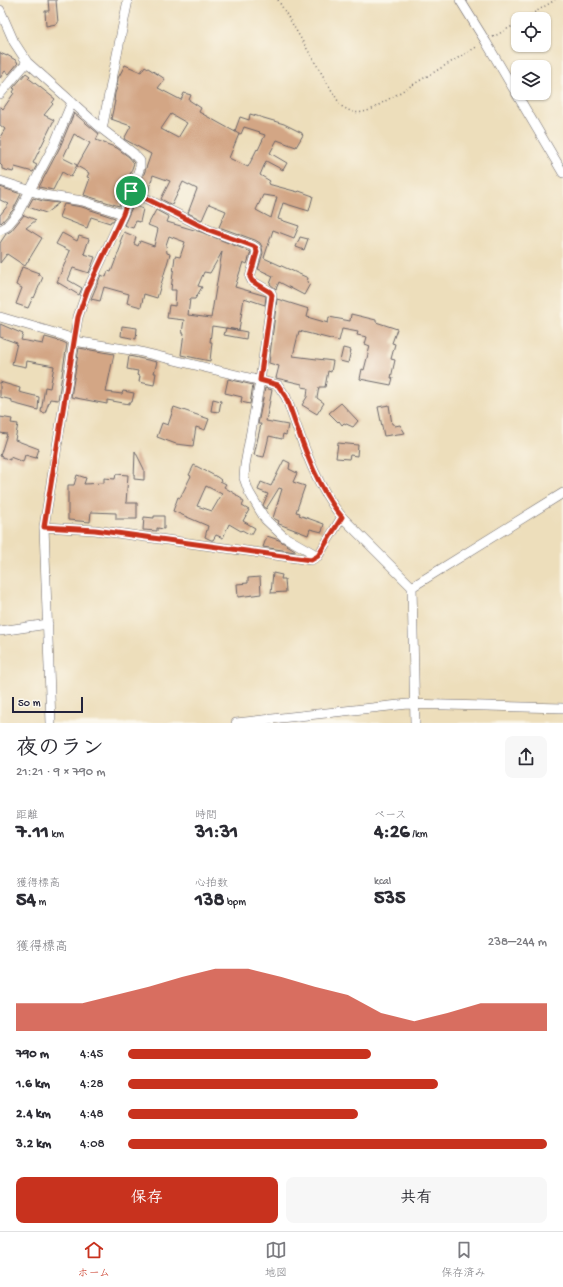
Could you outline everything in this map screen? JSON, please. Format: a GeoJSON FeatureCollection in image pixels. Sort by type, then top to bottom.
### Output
{"type":"FeatureCollection","features":[{"type":"Feature","properties":{"kind":"street"},"geometry":{"type":"LineString","coordinates":[[102,129],[128,0]]}},
{"type":"Feature","properties":{"kind":"street"},"geometry":{"type":"LineString","coordinates":[[460,0],[563,173]]}},
{"type":"Feature","properties":{"kind":"street"},"geometry":{"type":"LineString","coordinates":[[0,10],[14,42],[27,62],[140,161],[140,167],[123,214],[87,291],[78,317],[44,527],[51,723]]}},
{"type":"Feature","properties":{"kind":"street"},"geometry":{"type":"LineString","coordinates":[[0,94],[27,62]]}},
{"type":"Feature","properties":{"kind":"street"},"geometry":{"type":"LineString","coordinates":[[0,230],[6,226],[18,213],[54,145],[72,102]]}},
{"type":"Feature","properties":{"kind":"street"},"geometry":{"type":"LineString","coordinates":[[0,181],[30,191],[83,201],[123,214]]}},
{"type":"Feature","properties":{"kind":"street"},"geometry":{"type":"LineString","coordinates":[[131,191],[209,230],[256,248],[257,252],[250,277],[252,281],[270,292],[272,295],[244,478],[249,492],[265,519],[283,536],[318,556]]}},
{"type":"Feature","properties":{"kind":"street"},"geometry":{"type":"LineString","coordinates":[[0,317],[65,336],[74,341],[137,351],[278,385],[286,397],[319,481],[332,506],[412,587],[415,723]]}},
{"type":"Feature","properties":{"kind":"street"},"geometry":{"type":"LineString","coordinates":[[412,587],[563,494]]}},
{"type":"Feature","properties":{"kind":"street"},"geometry":{"type":"LineString","coordinates":[[44,527],[95,530],[311,560],[318,556],[342,517]]}},
{"type":"Feature","properties":{"kind":"street"},"geometry":{"type":"LineString","coordinates":[[0,631],[48,624]]}},
{"type":"Feature","properties":{"kind":"street"},"geometry":{"type":"LineString","coordinates":[[236,723],[415,706],[563,708]]}},
{"type":"Feature","properties":{"kind":"path"},"geometry":{"type":"LineString","coordinates":[[278,0],[341,106],[353,113],[363,113],[372,109],[511,26]]}},
{"type":"Feature","properties":{"kind":"path"},"geometry":{"type":"LineString","coordinates":[[536,12],[556,0]]}},
{"type":"Feature","properties":{"kind":"building"},"geometry":{"type":"Polygon","coordinates":[[[48,0],[56,0],[58,23],[46,26],[45,11],[49,11],[48,0]]]}},
{"type":"Feature","properties":{"kind":"building"},"geometry":{"type":"Polygon","coordinates":[[[0,53],[7,55],[18,63],[9,74],[5,71],[0,78],[0,53]]]}},
{"type":"Feature","properties":{"kind":"building"},"geometry":{"type":"Polygon","coordinates":[[[125,65],[141,72],[145,66],[165,79],[158,88],[181,100],[184,93],[191,95],[189,100],[201,108],[199,112],[239,134],[229,158],[248,167],[265,135],[244,127],[241,134],[235,131],[240,117],[249,120],[250,114],[284,124],[302,133],[303,135],[296,147],[277,140],[270,153],[287,163],[283,170],[266,161],[260,175],[270,181],[268,184],[299,191],[313,196],[309,211],[283,203],[278,219],[299,226],[294,238],[273,230],[264,258],[308,278],[307,282],[310,284],[304,295],[279,282],[276,289],[270,284],[273,276],[258,269],[263,253],[260,243],[219,227],[226,211],[209,204],[202,220],[188,213],[197,189],[183,182],[172,205],[161,199],[170,181],[153,175],[148,192],[139,188],[151,154],[124,139],[131,126],[111,119],[118,78],[125,65]],[[171,114],[161,129],[178,138],[187,123],[171,114]],[[263,195],[256,210],[271,218],[277,197],[263,195]]]}},
{"type":"Feature","properties":{"kind":"building"},"geometry":{"type":"Polygon","coordinates":[[[26,73],[30,76],[28,78],[55,99],[44,115],[54,120],[33,163],[37,165],[33,172],[15,167],[13,172],[2,169],[0,164],[0,137],[5,129],[0,125],[0,106],[3,109],[14,93],[13,92],[15,89],[13,88],[26,73]]]}},
{"type":"Feature","properties":{"kind":"building"},"geometry":{"type":"Polygon","coordinates":[[[74,113],[99,134],[96,140],[117,148],[134,163],[119,206],[84,195],[90,178],[87,177],[89,173],[77,166],[90,143],[74,134],[63,158],[77,165],[71,177],[62,172],[53,190],[39,187],[60,147],[74,113]]]}},
{"type":"Feature","properties":{"kind":"building"},"geometry":{"type":"Polygon","coordinates":[[[0,187],[21,194],[13,210],[1,223],[0,215],[9,204],[0,200],[0,187]]]}},
{"type":"Feature","properties":{"kind":"building"},"geometry":{"type":"Polygon","coordinates":[[[33,198],[59,203],[46,213],[28,207],[33,198]]]}},
{"type":"Feature","properties":{"kind":"building"},"geometry":{"type":"Polygon","coordinates":[[[64,204],[82,207],[115,218],[110,223],[91,217],[87,228],[59,217],[64,204]]]}},
{"type":"Feature","properties":{"kind":"building"},"geometry":{"type":"Polygon","coordinates":[[[133,205],[143,209],[140,222],[136,221],[133,228],[124,225],[133,205]]]}},
{"type":"Feature","properties":{"kind":"building"},"geometry":{"type":"Polygon","coordinates":[[[156,210],[169,217],[167,222],[201,232],[251,252],[247,264],[243,262],[235,287],[266,296],[265,305],[244,298],[239,330],[212,326],[210,361],[181,355],[184,320],[167,318],[169,305],[175,306],[176,290],[171,290],[175,256],[180,257],[185,242],[169,236],[166,245],[167,253],[170,254],[157,298],[144,294],[141,307],[127,303],[129,294],[104,287],[100,301],[91,299],[101,275],[106,277],[108,271],[111,272],[122,243],[120,242],[124,232],[136,237],[134,244],[138,246],[140,241],[154,246],[158,229],[148,225],[156,210]],[[222,252],[210,273],[204,272],[198,286],[202,287],[195,299],[190,299],[188,315],[211,318],[222,252]]]}},
{"type":"Feature","properties":{"kind":"building"},"geometry":{"type":"Polygon","coordinates":[[[24,215],[36,220],[26,228],[42,238],[25,266],[7,254],[0,263],[0,243],[6,234],[11,231],[24,215]]]}},
{"type":"Feature","properties":{"kind":"building"},"geometry":{"type":"Polygon","coordinates":[[[62,233],[77,241],[79,236],[89,239],[84,254],[95,257],[89,273],[73,268],[68,280],[82,288],[79,295],[57,282],[70,251],[56,244],[62,233]]]}},
{"type":"Feature","properties":{"kind":"building"},"geometry":{"type":"Polygon","coordinates":[[[300,237],[308,239],[304,250],[296,247],[300,237]]]}},
{"type":"Feature","properties":{"kind":"building"},"geometry":{"type":"Polygon","coordinates":[[[22,267],[39,273],[38,274],[43,277],[28,308],[16,304],[22,288],[16,285],[22,267]]]}},
{"type":"Feature","properties":{"kind":"building"},"geometry":{"type":"Polygon","coordinates":[[[277,299],[309,309],[307,317],[328,323],[329,317],[350,321],[351,314],[376,320],[376,322],[397,329],[392,343],[395,344],[391,359],[395,360],[391,385],[360,379],[362,369],[364,370],[370,346],[365,344],[367,337],[357,335],[358,332],[342,329],[339,341],[299,331],[293,356],[333,361],[331,372],[328,371],[325,387],[319,387],[317,398],[324,403],[317,414],[302,405],[307,397],[308,388],[302,387],[302,384],[276,378],[279,366],[269,363],[277,299]]]}},
{"type":"Feature","properties":{"kind":"building"},"geometry":{"type":"Polygon","coordinates":[[[0,324],[23,334],[21,340],[43,344],[45,337],[67,344],[58,400],[50,399],[45,413],[41,412],[45,387],[50,388],[54,366],[27,361],[26,367],[12,364],[17,343],[0,337],[0,324]]]}},
{"type":"Feature","properties":{"kind":"building"},"geometry":{"type":"Polygon","coordinates":[[[122,326],[137,328],[136,339],[121,336],[122,326]]]}},
{"type":"Feature","properties":{"kind":"building"},"geometry":{"type":"Polygon","coordinates":[[[226,328],[247,332],[246,339],[224,335],[226,328]]]}},
{"type":"Feature","properties":{"kind":"building"},"geometry":{"type":"Polygon","coordinates":[[[79,348],[114,354],[106,392],[122,394],[123,391],[134,393],[132,402],[129,402],[129,404],[107,400],[107,404],[71,397],[79,348]]]}},
{"type":"Feature","properties":{"kind":"building"},"geometry":{"type":"Polygon","coordinates":[[[343,348],[351,350],[348,363],[340,361],[343,348]]]}},
{"type":"Feature","properties":{"kind":"building"},"geometry":{"type":"Polygon","coordinates":[[[129,356],[157,362],[154,373],[156,373],[154,385],[139,382],[140,376],[137,375],[138,371],[127,369],[129,356]]]}},
{"type":"Feature","properties":{"kind":"building"},"geometry":{"type":"Polygon","coordinates":[[[228,379],[253,385],[250,404],[241,402],[242,397],[225,393],[228,379]]]}},
{"type":"Feature","properties":{"kind":"building"},"geometry":{"type":"Polygon","coordinates":[[[0,382],[20,388],[19,392],[39,397],[38,410],[12,403],[12,400],[0,397],[0,382]]]}},
{"type":"Feature","properties":{"kind":"building"},"geometry":{"type":"Polygon","coordinates":[[[265,388],[272,390],[266,421],[288,425],[286,435],[283,434],[282,439],[269,436],[264,457],[254,455],[261,424],[258,424],[265,388]]]}},
{"type":"Feature","properties":{"kind":"building"},"geometry":{"type":"Polygon","coordinates":[[[213,399],[221,401],[219,412],[211,411],[213,399]]]}},
{"type":"Feature","properties":{"kind":"building"},"geometry":{"type":"Polygon","coordinates":[[[341,403],[358,421],[353,427],[344,423],[342,425],[329,413],[341,403]]]}},
{"type":"Feature","properties":{"kind":"building"},"geometry":{"type":"Polygon","coordinates":[[[389,405],[392,424],[395,426],[400,425],[405,433],[384,436],[378,407],[389,405]]]}},
{"type":"Feature","properties":{"kind":"building"},"geometry":{"type":"Polygon","coordinates":[[[174,407],[209,419],[205,430],[196,427],[193,446],[176,444],[157,437],[162,423],[168,425],[174,407]]]}},
{"type":"Feature","properties":{"kind":"building"},"geometry":{"type":"Polygon","coordinates":[[[0,417],[12,419],[11,423],[18,424],[15,440],[39,449],[36,458],[25,455],[23,462],[10,457],[10,460],[0,456],[7,434],[0,433],[0,417]]]}},
{"type":"Feature","properties":{"kind":"building"},"geometry":{"type":"Polygon","coordinates":[[[338,443],[358,445],[357,456],[350,455],[349,459],[336,458],[338,443]]]}},
{"type":"Feature","properties":{"kind":"building"},"geometry":{"type":"Polygon","coordinates":[[[135,451],[144,469],[144,480],[134,479],[135,451]]]}},
{"type":"Feature","properties":{"kind":"building"},"geometry":{"type":"Polygon","coordinates":[[[284,460],[290,463],[289,469],[297,473],[293,482],[305,486],[296,512],[300,513],[299,515],[324,524],[322,532],[310,529],[308,535],[279,524],[279,521],[273,518],[282,489],[279,488],[266,509],[263,505],[268,494],[258,490],[261,482],[271,486],[284,460]]]}},
{"type":"Feature","properties":{"kind":"building"},"geometry":{"type":"Polygon","coordinates":[[[194,465],[217,477],[221,480],[220,481],[226,484],[224,487],[242,499],[244,502],[242,506],[249,510],[243,521],[255,528],[252,534],[242,530],[241,531],[229,524],[223,538],[216,535],[213,540],[211,540],[205,537],[208,526],[173,511],[178,497],[180,498],[191,476],[189,475],[194,465]],[[206,486],[197,506],[212,511],[222,494],[206,486]]]}},
{"type":"Feature","properties":{"kind":"building"},"geometry":{"type":"Polygon","coordinates":[[[116,474],[128,475],[126,503],[137,503],[137,519],[116,519],[116,513],[91,512],[90,522],[68,520],[68,485],[74,485],[77,475],[86,478],[84,484],[104,483],[104,478],[115,479],[116,474]]]}},
{"type":"Feature","properties":{"kind":"building"},"geometry":{"type":"Polygon","coordinates":[[[154,516],[164,516],[164,529],[157,528],[157,531],[143,530],[144,517],[154,518],[154,516]]]}},
{"type":"Feature","properties":{"kind":"building"},"geometry":{"type":"Polygon","coordinates":[[[267,536],[279,540],[295,550],[295,552],[263,547],[267,536]]]}},
{"type":"Feature","properties":{"kind":"building"},"geometry":{"type":"Polygon","coordinates":[[[273,573],[282,575],[281,579],[285,579],[286,592],[271,593],[273,573]]]}},
{"type":"Feature","properties":{"kind":"building"},"geometry":{"type":"Polygon","coordinates":[[[260,577],[261,594],[238,597],[237,584],[248,583],[248,578],[260,577]]]}},
{"type":"Feature","properties":{"kind":"route"},"geometry":{"type":"LineString","coordinates":[[131,191],[209,230],[256,248],[257,252],[250,277],[252,281],[270,292],[272,295],[260,380],[278,385],[286,397],[319,481],[332,506],[342,517],[318,556],[311,560],[95,530],[44,527],[78,317],[87,291],[123,214],[131,191]]}}]}
